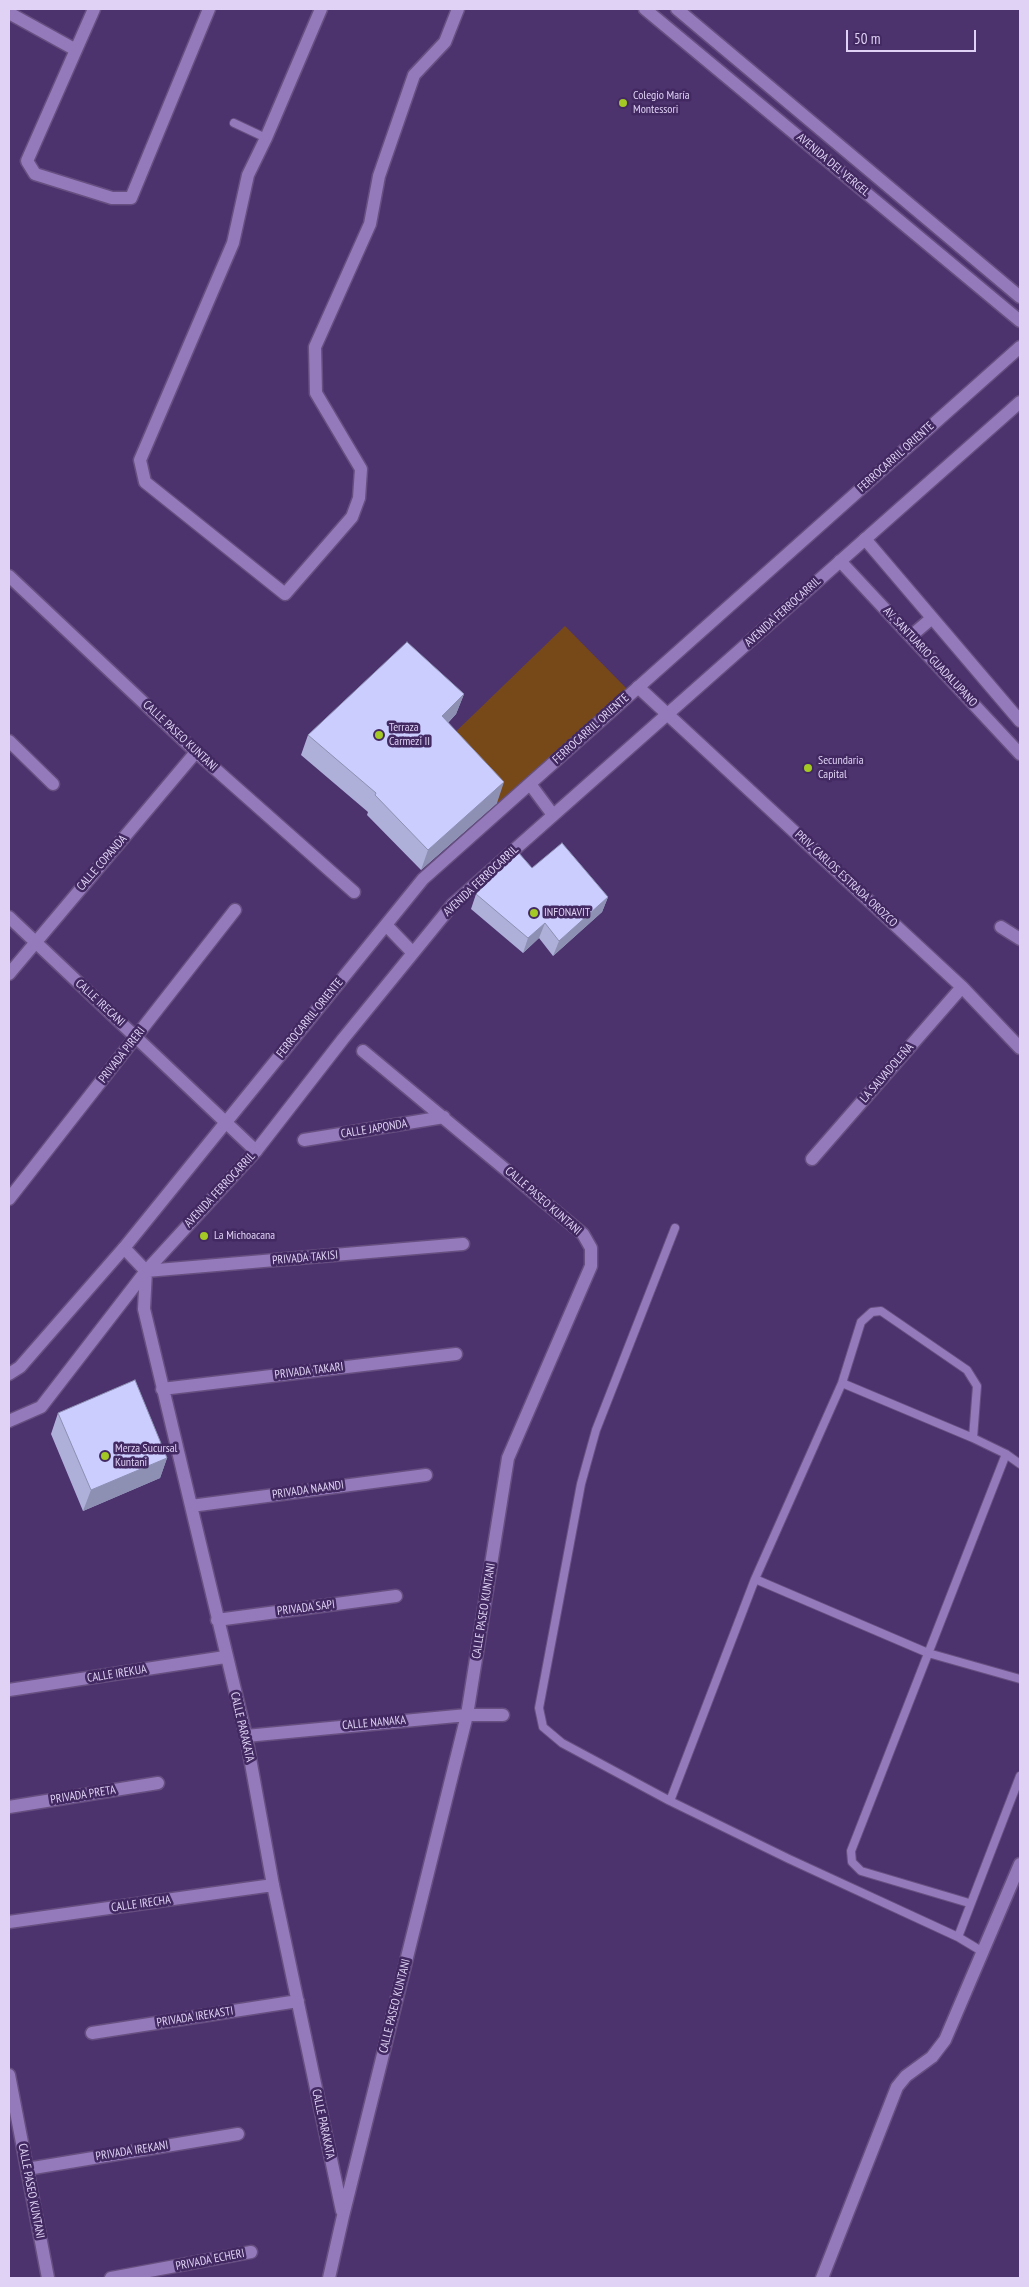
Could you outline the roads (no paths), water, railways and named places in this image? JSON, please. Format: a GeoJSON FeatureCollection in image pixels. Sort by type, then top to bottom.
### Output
{"type":"FeatureCollection","features":[{"type":"Feature","properties":{"kind":"street"},"geometry":{"type":"LineString","coordinates":[[94,9],[27,161],[35,174],[112,198],[131,198],[209,9]]}},
{"type":"Feature","properties":{"kind":"street"},"geometry":{"type":"LineString","coordinates":[[320,9],[266,138],[248,175],[233,243],[140,460],[144,482],[285,594],[352,517],[359,498],[361,469],[316,393],[315,347],[370,224],[379,176],[414,75],[445,42],[458,9]]}},
{"type":"Feature","properties":{"kind":"street","name":"AVENIDA DEL VERGEL"},"geometry":{"type":"LineString","coordinates":[[645,9],[1020,321]]}},
{"type":"Feature","properties":{"kind":"street","name":"AVENIDA DEL VERGEL"},"geometry":{"type":"LineString","coordinates":[[677,9],[1020,297]]}},
{"type":"Feature","properties":{"kind":"street"},"geometry":{"type":"LineString","coordinates":[[9,13],[76,50]]}},
{"type":"Feature","properties":{"kind":"street","name":"FERROCARRIL ORIENTE"},"geometry":{"type":"LineString","coordinates":[[9,1374],[20,1367],[124,1248],[423,879],[1020,347]]}},
{"type":"Feature","properties":{"kind":"street","name":"AVENIDA FERROCARRIL"},"geometry":{"type":"LineString","coordinates":[[9,1421],[41,1406],[146,1271],[256,1151],[453,904],[1020,402]]}},
{"type":"Feature","properties":{"kind":"street","name":"AV. SANTUARIO GUADALUPANO"},"geometry":{"type":"LineString","coordinates":[[866,538],[1020,721]]}},
{"type":"Feature","properties":{"kind":"street","name":"AV. SANTUARIO GUADALUPANO"},"geometry":{"type":"LineString","coordinates":[[840,561],[1020,754]]}},
{"type":"Feature","properties":{"kind":"street","name":"CALLE PASEO KUNTANI"},"geometry":{"type":"LineString","coordinates":[[9,576],[196,752],[354,892]]}},
{"type":"Feature","properties":{"kind":"street"},"geometry":{"type":"LineString","coordinates":[[911,636],[932,618]]}},
{"type":"Feature","properties":{"kind":"street","name":"FERROCARRIL ORIENTE"},"geometry":{"type":"LineString","coordinates":[[638,687],[667,715]]}},
{"type":"Feature","properties":{"kind":"street","name":"PRIV. CARLOS ESTRADA OROZCO"},"geometry":{"type":"LineString","coordinates":[[667,715],[962,986],[1020,1048]]}},
{"type":"Feature","properties":{"kind":"street"},"geometry":{"type":"LineString","coordinates":[[9,741],[53,784]]}},
{"type":"Feature","properties":{"kind":"street","name":"CALLE COPANDA"},"geometry":{"type":"LineString","coordinates":[[9,974],[196,752]]}},
{"type":"Feature","properties":{"kind":"street"},"geometry":{"type":"LineString","coordinates":[[530,784],[553,815]]}},
{"type":"Feature","properties":{"kind":"street","name":"PRIVADA PIRERI"},"geometry":{"type":"LineString","coordinates":[[9,1199],[235,910]]}},
{"type":"Feature","properties":{"kind":"street","name":"CALLE IRECANI"},"geometry":{"type":"LineString","coordinates":[[9,917],[256,1151]]}},
{"type":"Feature","properties":{"kind":"street"},"geometry":{"type":"LineString","coordinates":[[386,925],[414,953]]}},
{"type":"Feature","properties":{"kind":"street"},"geometry":{"type":"LineString","coordinates":[[1001,926],[1020,939]]}},
{"type":"Feature","properties":{"kind":"street","name":"LA SALVADOLEÑA"},"geometry":{"type":"LineString","coordinates":[[812,1159],[962,986]]}},
{"type":"Feature","properties":{"kind":"street","name":"CALLE PASEO KUNTANI"},"geometry":{"type":"LineString","coordinates":[[329,2278],[467,1715],[508,1458],[591,1266],[591,1248],[583,1234],[363,1051]]}},
{"type":"Feature","properties":{"kind":"street","name":"CALLE JAPONDA"},"geometry":{"type":"LineString","coordinates":[[304,1140],[444,1117]]}},
{"type":"Feature","properties":{"kind":"street","name":"PRIVADA TAKISI"},"geometry":{"type":"LineString","coordinates":[[146,1271],[463,1244]]}},
{"type":"Feature","properties":{"kind":"street"},"geometry":{"type":"LineString","coordinates":[[124,1248],[146,1271]]}},
{"type":"Feature","properties":{"kind":"street","name":"CALLE PARAKATA"},"geometry":{"type":"LineString","coordinates":[[146,1271],[144,1309],[225,1657],[246,1736],[273,1885],[343,2216]]}},
{"type":"Feature","properties":{"kind":"street","name":"PRIVADA TAKARI"},"geometry":{"type":"LineString","coordinates":[[162,1389],[456,1354]]}},
{"type":"Feature","properties":{"kind":"street","name":"PRIVADA NAANDI"},"geometry":{"type":"LineString","coordinates":[[191,1506],[426,1474]]}},
{"type":"Feature","properties":{"kind":"street","name":"PRIVADA SAPI"},"geometry":{"type":"LineString","coordinates":[[217,1620],[396,1596]]}},
{"type":"Feature","properties":{"kind":"street","name":"CALLE IREKUA"},"geometry":{"type":"LineString","coordinates":[[9,1690],[225,1657]]}},
{"type":"Feature","properties":{"kind":"street","name":"CALLE NANAKA"},"geometry":{"type":"LineString","coordinates":[[246,1736],[467,1715],[503,1715]]}},
{"type":"Feature","properties":{"kind":"street","name":"PRIVADA PRETA"},"geometry":{"type":"LineString","coordinates":[[9,1807],[158,1783]]}},
{"type":"Feature","properties":{"kind":"street"},"geometry":{"type":"LineString","coordinates":[[822,2278],[897,2087],[906,2076],[932,2057],[945,2040],[1020,1864]]}},
{"type":"Feature","properties":{"kind":"street","name":"CALLE IRECHA"},"geometry":{"type":"LineString","coordinates":[[9,1922],[273,1885]]}},
{"type":"Feature","properties":{"kind":"street","name":"PRIVADA IREKASTI"},"geometry":{"type":"LineString","coordinates":[[92,2033],[298,2001]]}},
{"type":"Feature","properties":{"kind":"street","name":"CALLE PASEO KUNTANI"},"geometry":{"type":"LineString","coordinates":[[9,2075],[48,2278]]}},
{"type":"Feature","properties":{"kind":"street","name":"PRIVADA IREKANI"},"geometry":{"type":"LineString","coordinates":[[27,2169],[238,2134]]}},
{"type":"Feature","properties":{"kind":"street","name":"PRIVADA ECHERI"},"geometry":{"type":"LineString","coordinates":[[111,2278],[251,2252]]}},
{"type":"Feature","properties":{"kind":"lane"},"geometry":{"type":"LineString","coordinates":[[234,123],[266,138]]}},
{"type":"Feature","properties":{"kind":"lane"},"geometry":{"type":"LineString","coordinates":[[675,1228],[596,1430],[583,1475],[539,1708],[543,1727],[562,1743],[670,1801],[789,1859],[958,1937],[983,1952]]}},
{"type":"Feature","properties":{"kind":"lane"},"geometry":{"type":"LineString","coordinates":[[670,1801],[755,1579],[842,1383],[861,1322],[872,1312],[881,1311],[967,1370],[977,1386],[973,1438]]}},
{"type":"Feature","properties":{"kind":"lane"},"geometry":{"type":"LineString","coordinates":[[842,1383],[973,1438],[1006,1454],[1020,1464]]}},
{"type":"Feature","properties":{"kind":"lane"},"geometry":{"type":"LineString","coordinates":[[969,1903],[861,1871],[852,1862],[851,1850],[1006,1454]]}},
{"type":"Feature","properties":{"kind":"lane"},"geometry":{"type":"LineString","coordinates":[[755,1579],[928,1653],[1020,1679]]}},
{"type":"Feature","properties":{"kind":"lane"},"geometry":{"type":"LineString","coordinates":[[958,1937],[969,1903],[1020,1776]]}},
{"type":"Feature","properties":{"kind":"place","name":"Colegio María Montessori"},"geometry":{"type":"Point","coordinates":[623,103]}},
{"type":"Feature","properties":{"kind":"place","name":"Terraza Carmezi II"},"geometry":{"type":"Point","coordinates":[379,735]}},
{"type":"Feature","properties":{"kind":"place","name":"Secundaria Capital"},"geometry":{"type":"Point","coordinates":[808,768]}},
{"type":"Feature","properties":{"kind":"place","name":"INFONAVIT"},"geometry":{"type":"Point","coordinates":[534,913]}},
{"type":"Feature","properties":{"kind":"place","name":"La Michoacana"},"geometry":{"type":"Point","coordinates":[204,1236]}},
{"type":"Feature","properties":{"kind":"place","name":"Merza Sucursal Kuntani"},"geometry":{"type":"Point","coordinates":[105,1456]}}]}
